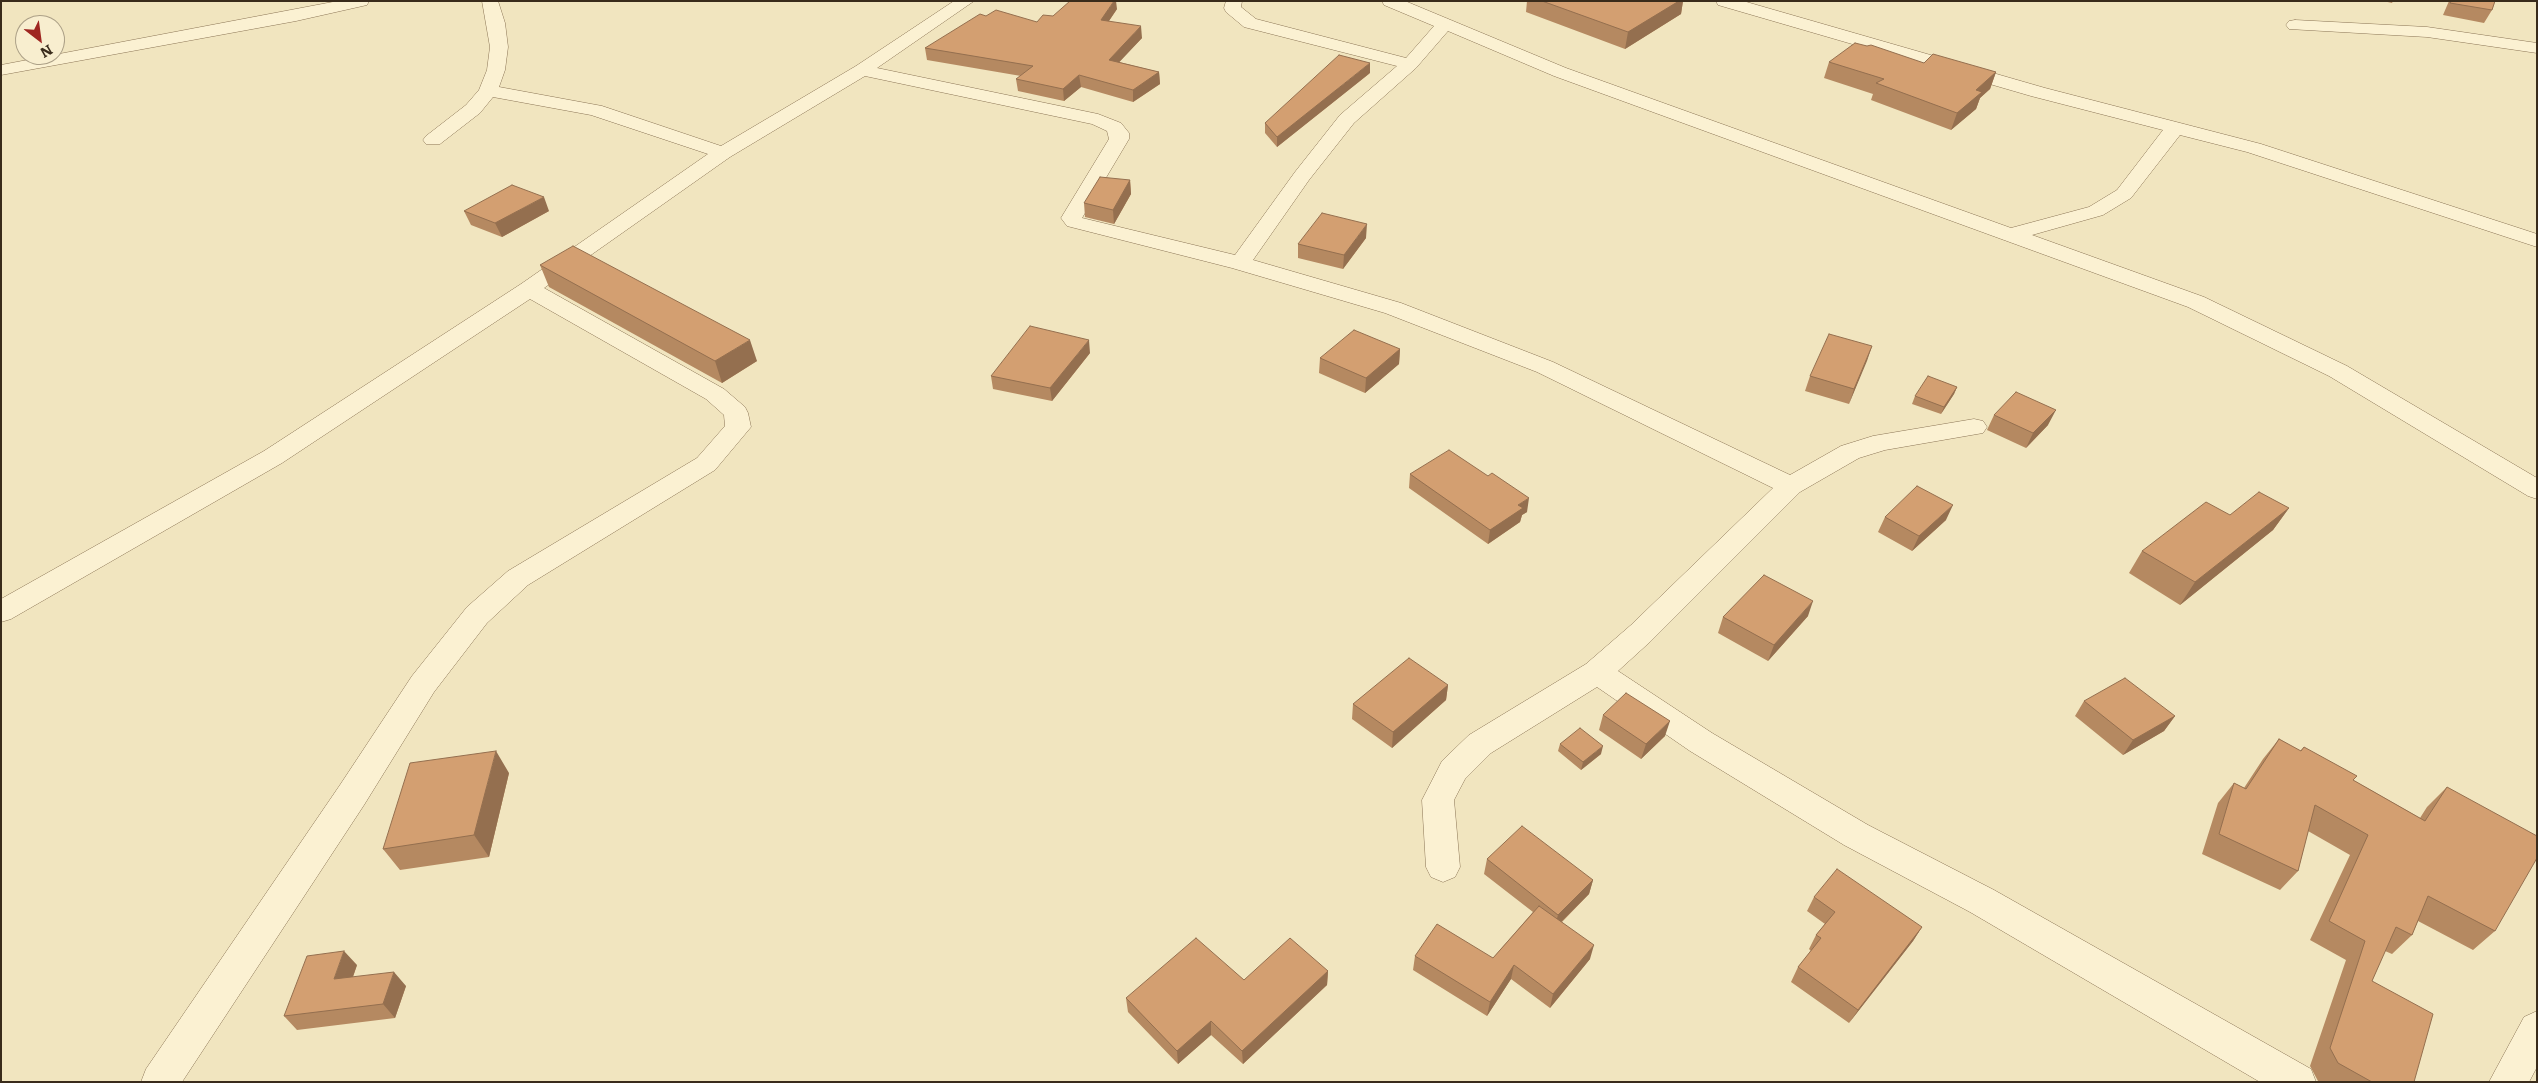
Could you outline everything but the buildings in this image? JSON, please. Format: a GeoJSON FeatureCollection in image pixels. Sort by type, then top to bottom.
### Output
{"type":"FeatureCollection","features":[{"type":"Feature","properties":{"kind":"street"},"geometry":{"type":"LineString","coordinates":[[1,70],[296,16],[361,1]]}},
{"type":"Feature","properties":{"kind":"street"},"geometry":{"type":"LineString","coordinates":[[432,140],[474,108],[488,91],[496,70],[499,47],[496,22],[490,1]]}},
{"type":"Feature","properties":{"kind":"street"},"geometry":{"type":"LineString","coordinates":[[1,612],[273,457],[529,289],[723,153],[862,70],[966,1]]}},
{"type":"Feature","properties":{"kind":"street"},"geometry":{"type":"LineString","coordinates":[[1234,1],[1232,8],[1250,23],[1410,64]]}},
{"type":"Feature","properties":{"kind":"street"},"geometry":{"type":"LineString","coordinates":[[1390,1],[1560,72],[2196,302],[2338,371],[2537,490]]}},
{"type":"Feature","properties":{"kind":"street"},"geometry":{"type":"LineString","coordinates":[[1724,1],[2038,92],[2294,160],[2537,241]]}},
{"type":"Feature","properties":{"kind":"street"},"geometry":{"type":"LineString","coordinates":[[1240,263],[1302,176],[1347,119],[1410,64],[1445,24]]}},
{"type":"Feature","properties":{"kind":"street"},"geometry":{"type":"LineString","coordinates":[[2295,25],[2427,32],[2537,48]]}},
{"type":"Feature","properties":{"kind":"street"},"geometry":{"type":"LineString","coordinates":[[862,70],[1098,120],[1114,127],[1119,133],[1119,139],[1075,209],[1071,218],[1074,222],[1240,263],[1393,308],[1544,367],[1614,399],[1791,486]]}},
{"type":"Feature","properties":{"kind":"street"},"geometry":{"type":"LineString","coordinates":[[488,91],[595,110],[723,153]]}},
{"type":"Feature","properties":{"kind":"street"},"geometry":{"type":"LineString","coordinates":[[2010,235],[2096,211],[2124,194],[2175,128]]}},
{"type":"Feature","properties":{"kind":"street"},"geometry":{"type":"LineString","coordinates":[[160,1082],[352,795],[423,684],[477,615],[518,578],[706,464],[738,427],[736,413],[715,394],[529,289]]}},
{"type":"Feature","properties":{"kind":"street"},"geometry":{"type":"LineString","coordinates":[[1443,867],[1438,800],[1452,770],[1480,744],[1597,672],[1641,633],[1791,486],[1850,452],[1882,442],[1974,427]]}},
{"type":"Feature","properties":{"kind":"street"},"geometry":{"type":"LineString","coordinates":[[1597,672],[1701,742],[1856,835],[1982,901],[2297,1082]]}},
{"type":"Feature","properties":{"kind":"street"},"geometry":{"type":"LineString","coordinates":[[2508,1082],[2537,1029]]}}]}
